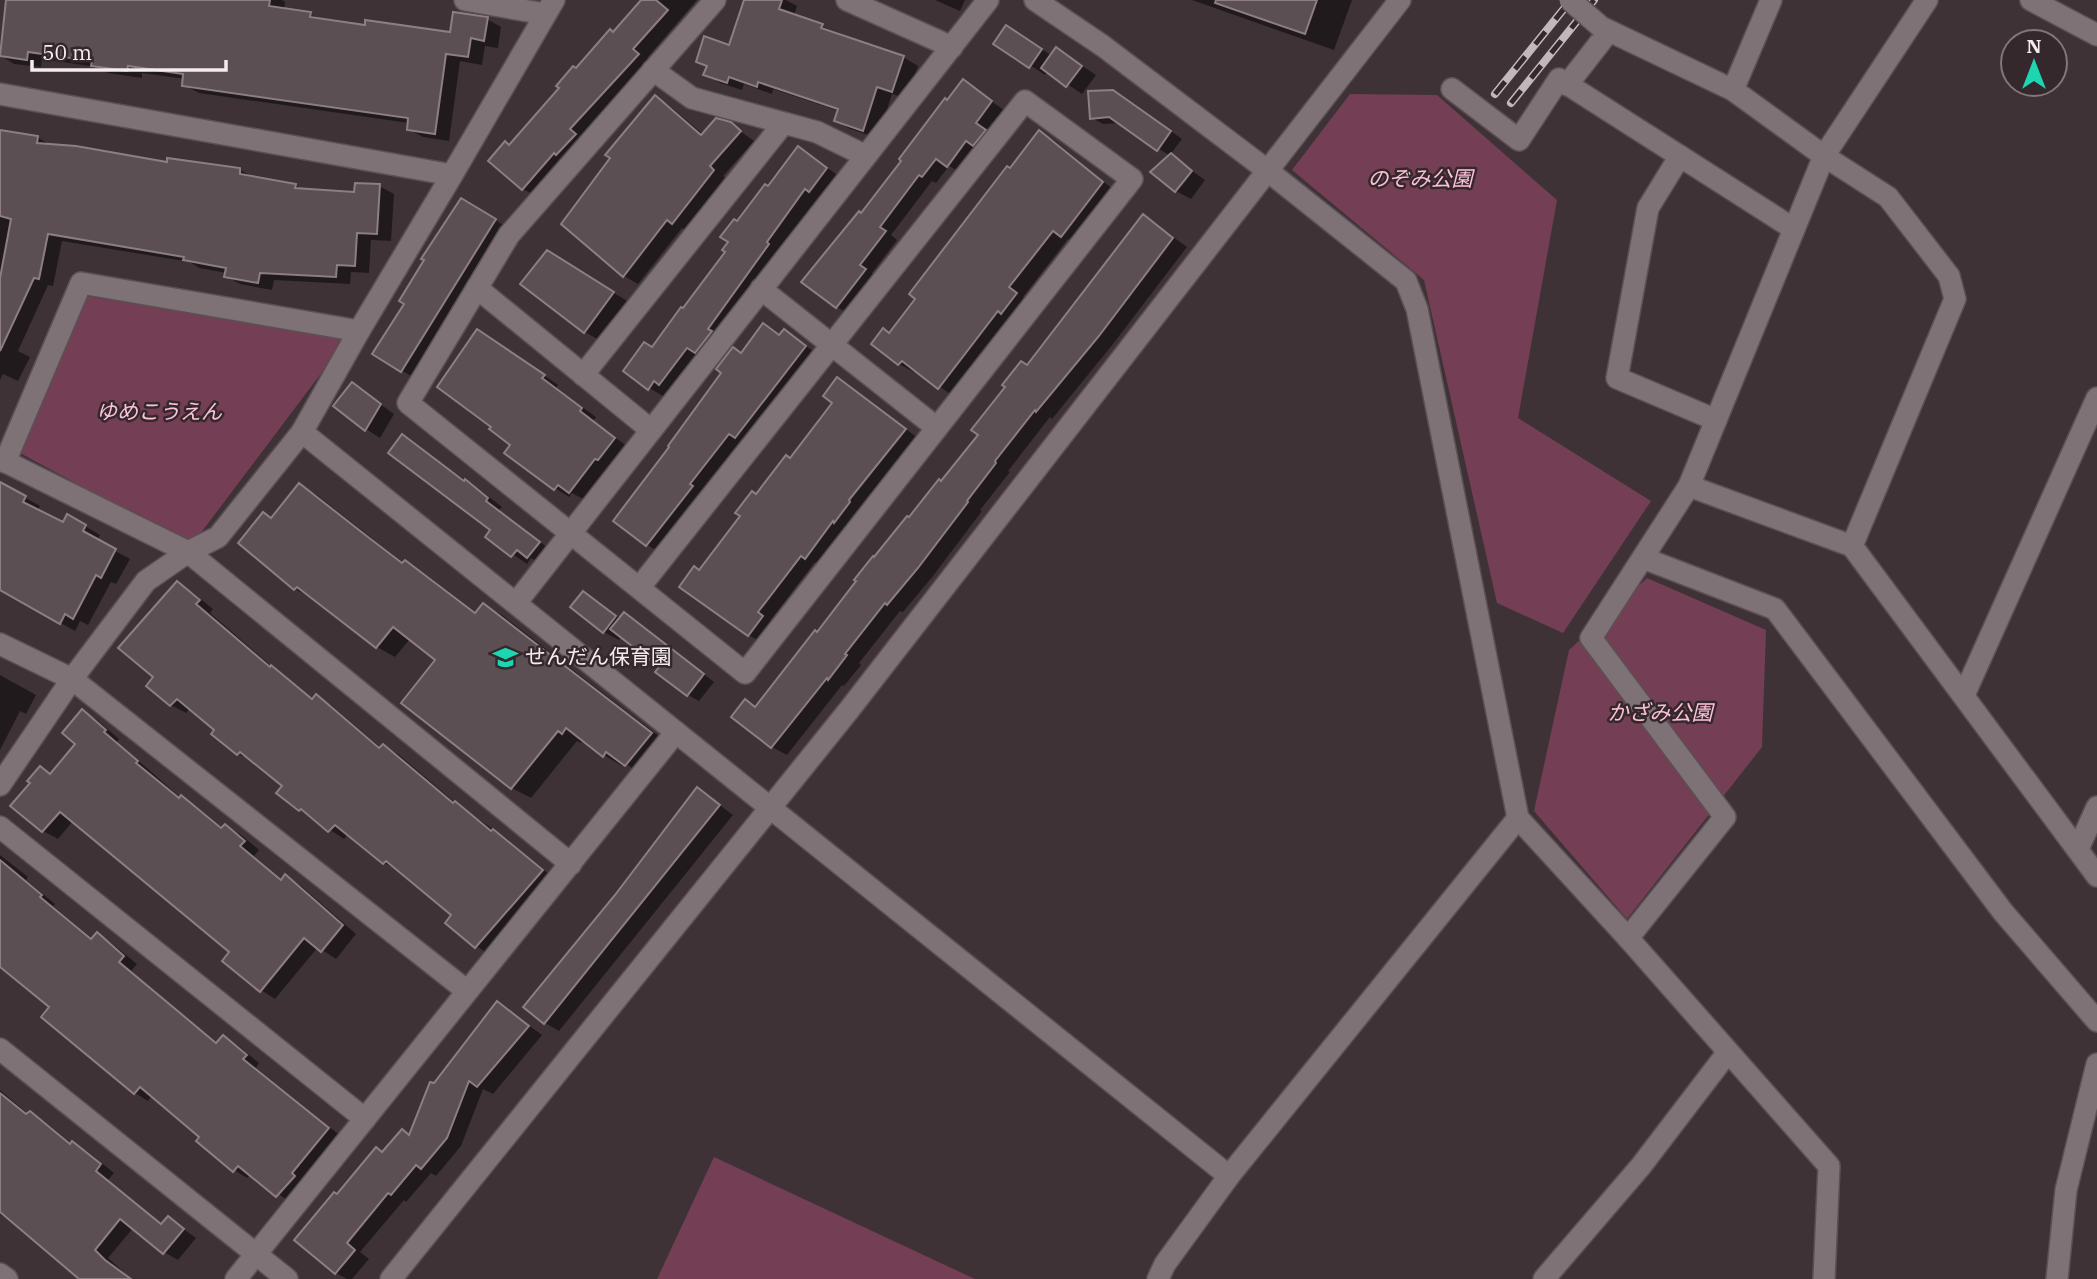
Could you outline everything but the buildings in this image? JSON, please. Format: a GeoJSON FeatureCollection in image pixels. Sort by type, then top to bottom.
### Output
{"type":"FeatureCollection","features":[{"type":"Feature","properties":{"kind":"street"},"geometry":{"type":"LineString","coordinates":[[0,785],[72,679],[146,581],[188,552],[218,537],[302,432],[549,7],[465,0]]}},
{"type":"Feature","properties":{"kind":"street"},"geometry":{"type":"LineString","coordinates":[[639,588],[1026,101],[1132,179],[745,673],[408,403],[509,234],[715,0]]}},
{"type":"Feature","properties":{"kind":"street"},"geometry":{"type":"LineString","coordinates":[[847,0],[952,47]]}},
{"type":"Feature","properties":{"kind":"street"},"geometry":{"type":"LineString","coordinates":[[516,603],[988,0]]}},
{"type":"Feature","properties":{"kind":"street"},"geometry":{"type":"LineString","coordinates":[[1035,0],[1103,46],[1268,171],[1406,281],[1418,309],[1518,818],[1829,1166],[1824,1279]]}},
{"type":"Feature","properties":{"kind":"street"},"geometry":{"type":"LineString","coordinates":[[391,1279],[849,710],[1400,0]]}},
{"type":"Feature","properties":{"kind":"street"},"geometry":{"type":"LineString","coordinates":[[1570,0],[1605,29],[1733,90],[1824,156],[1888,197],[1949,276],[1955,299],[1852,546]]}},
{"type":"Feature","properties":{"kind":"street"},"geometry":{"type":"LineString","coordinates":[[1733,90],[1771,0]]}},
{"type":"Feature","properties":{"kind":"street"},"geometry":{"type":"LineString","coordinates":[[1628,938],[1725,817],[1591,638],[1689,485],[1824,156],[1927,0]]}},
{"type":"Feature","properties":{"kind":"street"},"geometry":{"type":"LineString","coordinates":[[2031,0],[2097,35]]}},
{"type":"Feature","properties":{"kind":"street"},"geometry":{"type":"LineString","coordinates":[[1567,85],[1605,29]]}},
{"type":"Feature","properties":{"kind":"street"},"geometry":{"type":"LineString","coordinates":[[653,70],[692,98],[817,132],[866,156]]}},
{"type":"Feature","properties":{"kind":"street"},"geometry":{"type":"LineString","coordinates":[[1452,89],[1519,140],[1559,79],[1794,229]]}},
{"type":"Feature","properties":{"kind":"street"},"geometry":{"type":"LineString","coordinates":[[0,94],[452,175]]}},
{"type":"Feature","properties":{"kind":"street"},"geometry":{"type":"LineString","coordinates":[[583,375],[783,124]]}},
{"type":"Feature","properties":{"kind":"street"},"geometry":{"type":"LineString","coordinates":[[1680,156],[1648,208],[1617,378],[1716,420]]}},
{"type":"Feature","properties":{"kind":"street"},"geometry":{"type":"LineString","coordinates":[[359,331],[81,283],[3,460],[188,552],[571,864]]}},
{"type":"Feature","properties":{"kind":"street"},"geometry":{"type":"LineString","coordinates":[[477,288],[651,430]]}},
{"type":"Feature","properties":{"kind":"street"},"geometry":{"type":"LineString","coordinates":[[761,289],[937,428]]}},
{"type":"Feature","properties":{"kind":"street"},"geometry":{"type":"LineString","coordinates":[[1964,695],[2097,398]]}},
{"type":"Feature","properties":{"kind":"street"},"geometry":{"type":"LineString","coordinates":[[302,432],[1229,1175]]}},
{"type":"Feature","properties":{"kind":"street"},"geometry":{"type":"LineString","coordinates":[[1689,485],[1852,546],[2097,876]]}},
{"type":"Feature","properties":{"kind":"street"},"geometry":{"type":"LineString","coordinates":[[1643,558],[1775,609],[2003,912],[2097,1021]]}},
{"type":"Feature","properties":{"kind":"street"},"geometry":{"type":"LineString","coordinates":[[0,644],[72,679],[467,991]]}},
{"type":"Feature","properties":{"kind":"street"},"geometry":{"type":"LineString","coordinates":[[236,1279],[676,732]]}},
{"type":"Feature","properties":{"kind":"street"},"geometry":{"type":"LineString","coordinates":[[2078,849],[2097,807]]}},
{"type":"Feature","properties":{"kind":"street"},"geometry":{"type":"LineString","coordinates":[[1158,1279],[1165,1264],[1229,1175],[1518,818]]}},
{"type":"Feature","properties":{"kind":"street"},"geometry":{"type":"LineString","coordinates":[[0,827],[365,1119]]}},
{"type":"Feature","properties":{"kind":"street"},"geometry":{"type":"LineString","coordinates":[[0,1049],[287,1279]]}},
{"type":"Feature","properties":{"kind":"street"},"geometry":{"type":"LineString","coordinates":[[1544,1279],[1641,1166],[1728,1052]]}},
{"type":"Feature","properties":{"kind":"street"},"geometry":{"type":"LineString","coordinates":[[2057,1279],[2066,1190],[2097,1064]]}},
{"type":"Feature","properties":{"kind":"street"},"geometry":{"type":"LineString","coordinates":[[0,1274],[7,1279]]}},
{"type":"Feature","properties":{"kind":"green space","name":"のぞみ公園"},"geometry":{"type":"Polygon","coordinates":[[[1350,94],[1437,95],[1557,200],[1518,418],[1651,501],[1563,633],[1497,603],[1424,280],[1292,170],[1350,94]]]}},
{"type":"Feature","properties":{"kind":"green space","name":"ゆめこうえん"},"geometry":{"type":"Polygon","coordinates":[[[86,296],[347,339],[191,546],[20,453],[86,296]]]}},
{"type":"Feature","properties":{"kind":"green space","name":"かざみ公園"},"geometry":{"type":"Polygon","coordinates":[[[1647,578],[1766,630],[1762,747],[1627,919],[1534,811],[1569,650],[1647,578]]]}},
{"type":"Feature","properties":{"kind":"green space"},"geometry":{"type":"Polygon","coordinates":[[[714,1157],[975,1279],[657,1279],[714,1157]]]}},
{"type":"Feature","properties":{"kind":"railway"},"geometry":{"type":"LineString","coordinates":[[1495,94],[1571,0]]}},
{"type":"Feature","properties":{"kind":"railway"},"geometry":{"type":"LineString","coordinates":[[1511,103],[1594,0]]}},
{"type":"Feature","properties":{"kind":"place","name":"せんだん保育園"},"geometry":{"type":"Point","coordinates":[505,657]}}]}
